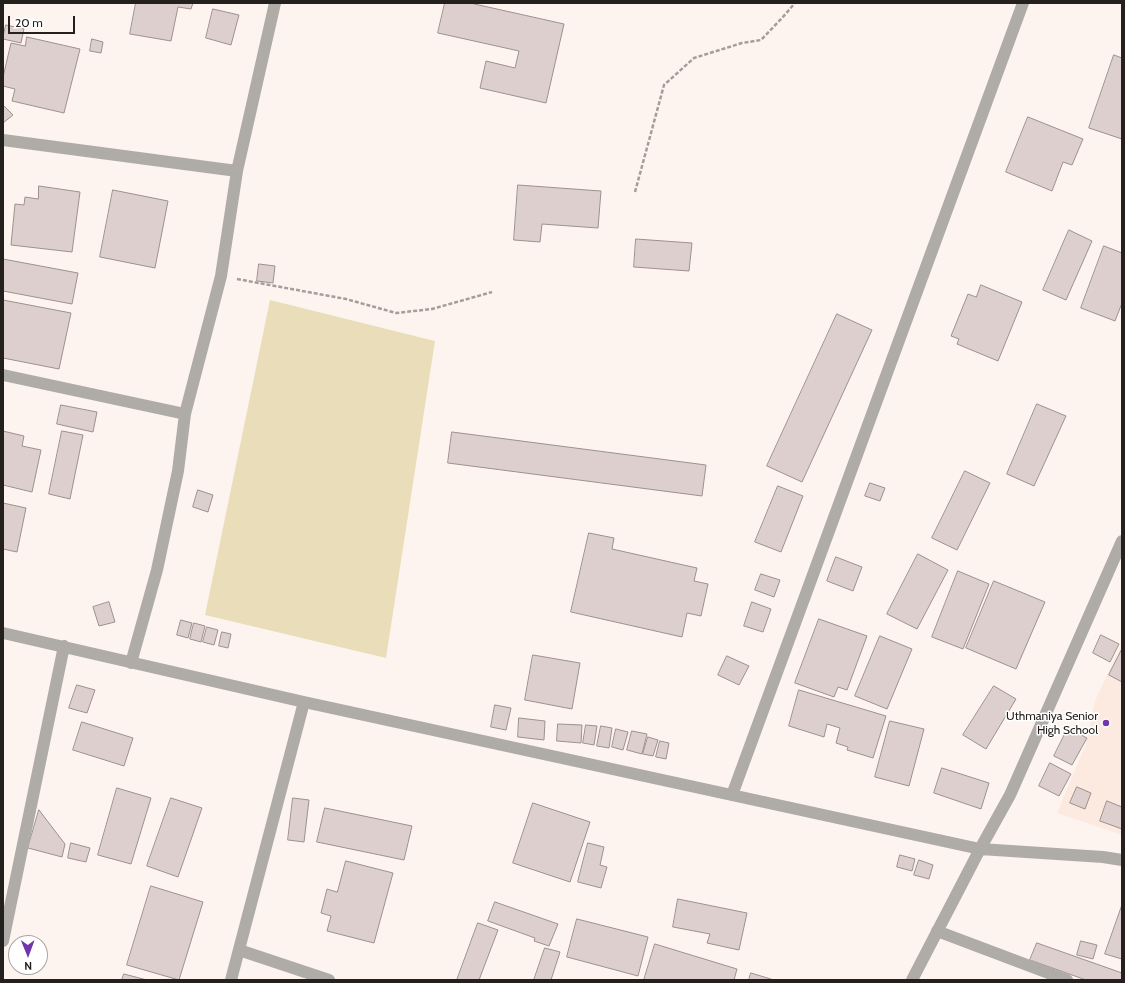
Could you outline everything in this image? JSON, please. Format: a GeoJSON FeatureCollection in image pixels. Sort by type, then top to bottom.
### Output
{"type":"FeatureCollection","features":[{"type":"Feature","properties":{"kind":"street"},"geometry":{"type":"LineString","coordinates":[[130,663],[157,570],[178,471],[185,414],[221,276],[237,171],[275,3]]}},
{"type":"Feature","properties":{"kind":"street"},"geometry":{"type":"LineString","coordinates":[[732,795],[1023,3]]}},
{"type":"Feature","properties":{"kind":"street"},"geometry":{"type":"LineString","coordinates":[[3,140],[237,171]]}},
{"type":"Feature","properties":{"kind":"street"},"geometry":{"type":"LineString","coordinates":[[3,375],[185,414]]}},
{"type":"Feature","properties":{"kind":"street"},"geometry":{"type":"LineString","coordinates":[[912,980],[980,849],[1010,795],[1122,541]]}},
{"type":"Feature","properties":{"kind":"street"},"geometry":{"type":"LineString","coordinates":[[3,633],[304,702],[980,849],[1103,857],[1122,860]]}},
{"type":"Feature","properties":{"kind":"street"},"geometry":{"type":"LineString","coordinates":[[3,941],[64,646]]}},
{"type":"Feature","properties":{"kind":"street"},"geometry":{"type":"LineString","coordinates":[[231,980],[304,702]]}},
{"type":"Feature","properties":{"kind":"street"},"geometry":{"type":"LineString","coordinates":[[937,931],[1067,980]]}},
{"type":"Feature","properties":{"kind":"street"},"geometry":{"type":"LineString","coordinates":[[239,950],[329,980]]}},
{"type":"Feature","properties":{"kind":"path"},"geometry":{"type":"LineString","coordinates":[[636,192],[664,85],[694,58],[742,43],[761,40],[795,3]]}},
{"type":"Feature","properties":{"kind":"path"},"geometry":{"type":"LineString","coordinates":[[221,276],[346,299],[396,313],[432,309],[492,292]]}},
{"type":"Feature","properties":{"kind":"shaded area"},"geometry":{"type":"Polygon","coordinates":[[[270,300],[435,341],[386,658],[205,615],[270,300]]]}},
{"type":"Feature","properties":{"kind":"shaded area","name":"Uthmaniya Senior High School"},"geometry":{"type":"Polygon","coordinates":[[[1122,643],[1122,835],[1057,813],[1086,744],[1095,701],[1122,643]]]}},
{"type":"Feature","properties":{"kind":"building"},"geometry":{"type":"Polygon","coordinates":[[[136,3],[193,3],[191,9],[178,7],[171,41],[130,34],[136,3]]]}},
{"type":"Feature","properties":{"kind":"building"},"geometry":{"type":"Polygon","coordinates":[[[445,3],[470,3],[564,24],[546,103],[480,88],[486,61],[515,68],[519,51],[438,33],[445,3]]]}},
{"type":"Feature","properties":{"kind":"building"},"geometry":{"type":"Polygon","coordinates":[[[213,9],[239,15],[231,45],[206,38],[213,9]]]}},
{"type":"Feature","properties":{"kind":"building"},"geometry":{"type":"Polygon","coordinates":[[[6,25],[24,29],[21,43],[3,39],[6,25]]]}},
{"type":"Feature","properties":{"kind":"building"},"geometry":{"type":"Polygon","coordinates":[[[27,37],[80,49],[64,113],[12,101],[15,89],[3,86],[3,77],[11,43],[25,46],[27,37]]]}},
{"type":"Feature","properties":{"kind":"building"},"geometry":{"type":"Polygon","coordinates":[[[92,39],[103,42],[101,53],[90,51],[92,39]]]}},
{"type":"Feature","properties":{"kind":"building"},"geometry":{"type":"Polygon","coordinates":[[[1114,55],[1122,58],[1122,139],[1089,128],[1114,55]]]}},
{"type":"Feature","properties":{"kind":"building"},"geometry":{"type":"Polygon","coordinates":[[[3,105],[13,115],[3,123],[3,105]]]}},
{"type":"Feature","properties":{"kind":"building"},"geometry":{"type":"Polygon","coordinates":[[[1028,117],[1083,139],[1072,165],[1063,162],[1052,191],[1006,172],[1028,117]]]}},
{"type":"Feature","properties":{"kind":"building"},"geometry":{"type":"Polygon","coordinates":[[[518,185],[601,191],[598,228],[542,224],[540,242],[514,240],[518,185]]]}},
{"type":"Feature","properties":{"kind":"building"},"geometry":{"type":"Polygon","coordinates":[[[39,186],[80,192],[72,252],[11,245],[15,204],[24,205],[25,197],[38,199],[39,186]]]}},
{"type":"Feature","properties":{"kind":"building"},"geometry":{"type":"Polygon","coordinates":[[[113,190],[168,201],[155,268],[100,257],[113,190]]]}},
{"type":"Feature","properties":{"kind":"building"},"geometry":{"type":"Polygon","coordinates":[[[1069,230],[1092,241],[1066,300],[1043,290],[1069,230]]]}},
{"type":"Feature","properties":{"kind":"building"},"geometry":{"type":"Polygon","coordinates":[[[636,239],[692,243],[689,271],[634,267],[636,239]]]}},
{"type":"Feature","properties":{"kind":"building"},"geometry":{"type":"Polygon","coordinates":[[[1104,246],[1122,253],[1122,303],[1115,321],[1081,308],[1104,246]]]}},
{"type":"Feature","properties":{"kind":"building"},"geometry":{"type":"Polygon","coordinates":[[[3,259],[78,273],[72,304],[3,291],[3,259]]]}},
{"type":"Feature","properties":{"kind":"building"},"geometry":{"type":"Polygon","coordinates":[[[259,264],[275,266],[273,283],[257,281],[259,264]]]}},
{"type":"Feature","properties":{"kind":"building"},"geometry":{"type":"Polygon","coordinates":[[[981,285],[1022,302],[998,361],[957,344],[959,339],[951,336],[968,294],[976,297],[981,285]]]}},
{"type":"Feature","properties":{"kind":"building"},"geometry":{"type":"Polygon","coordinates":[[[3,300],[71,313],[59,369],[3,358],[3,300]]]}},
{"type":"Feature","properties":{"kind":"building"},"geometry":{"type":"Polygon","coordinates":[[[837,314],[872,330],[802,482],[767,466],[837,314]]]}},
{"type":"Feature","properties":{"kind":"building"},"geometry":{"type":"Polygon","coordinates":[[[1037,404],[1066,416],[1034,486],[1007,474],[1037,404]]]}},
{"type":"Feature","properties":{"kind":"building"},"geometry":{"type":"Polygon","coordinates":[[[61,405],[97,412],[93,432],[57,424],[61,405]]]}},
{"type":"Feature","properties":{"kind":"building"},"geometry":{"type":"Polygon","coordinates":[[[3,431],[24,436],[22,446],[41,450],[32,492],[3,485],[3,431]]]}},
{"type":"Feature","properties":{"kind":"building"},"geometry":{"type":"Polygon","coordinates":[[[62,431],[83,435],[70,499],[49,494],[62,431]]]}},
{"type":"Feature","properties":{"kind":"building"},"geometry":{"type":"Polygon","coordinates":[[[452,432],[706,465],[702,496],[448,463],[452,432]]]}},
{"type":"Feature","properties":{"kind":"building"},"geometry":{"type":"Polygon","coordinates":[[[965,471],[990,483],[957,550],[932,538],[965,471]]]}},
{"type":"Feature","properties":{"kind":"building"},"geometry":{"type":"Polygon","coordinates":[[[870,483],[885,488],[880,501],[865,496],[870,483]]]}},
{"type":"Feature","properties":{"kind":"building"},"geometry":{"type":"Polygon","coordinates":[[[778,486],[803,496],[781,552],[755,542],[778,486]]]}},
{"type":"Feature","properties":{"kind":"building"},"geometry":{"type":"Polygon","coordinates":[[[198,490],[213,495],[208,512],[193,507],[198,490]]]}},
{"type":"Feature","properties":{"kind":"building"},"geometry":{"type":"Polygon","coordinates":[[[3,503],[26,508],[17,552],[3,549],[3,503]]]}},
{"type":"Feature","properties":{"kind":"building"},"geometry":{"type":"Polygon","coordinates":[[[589,533],[614,538],[612,549],[697,568],[694,581],[708,584],[701,616],[687,613],[682,637],[571,612],[589,533]]]}},
{"type":"Feature","properties":{"kind":"building"},"geometry":{"type":"Polygon","coordinates":[[[918,554],[948,570],[917,629],[887,614],[918,554]]]}},
{"type":"Feature","properties":{"kind":"building"},"geometry":{"type":"Polygon","coordinates":[[[836,557],[862,567],[853,591],[827,581],[836,557]]]}},
{"type":"Feature","properties":{"kind":"building"},"geometry":{"type":"Polygon","coordinates":[[[958,571],[989,584],[963,649],[932,637],[958,571]]]}},
{"type":"Feature","properties":{"kind":"building"},"geometry":{"type":"Polygon","coordinates":[[[761,574],[780,580],[774,597],[755,590],[761,574]]]}},
{"type":"Feature","properties":{"kind":"building"},"geometry":{"type":"Polygon","coordinates":[[[994,581],[1045,602],[1016,669],[966,648],[994,581]]]}},
{"type":"Feature","properties":{"kind":"building"},"geometry":{"type":"Polygon","coordinates":[[[109,602],[115,622],[99,626],[93,607],[109,602]]]}},
{"type":"Feature","properties":{"kind":"building"},"geometry":{"type":"Polygon","coordinates":[[[752,602],[771,609],[763,632],[744,626],[752,602]]]}},
{"type":"Feature","properties":{"kind":"building"},"geometry":{"type":"Polygon","coordinates":[[[819,619],[867,636],[847,690],[838,687],[834,697],[795,683],[819,619]]]}},
{"type":"Feature","properties":{"kind":"building"},"geometry":{"type":"Polygon","coordinates":[[[181,620],[192,623],[188,638],[177,635],[181,620]]]}},
{"type":"Feature","properties":{"kind":"building"},"geometry":{"type":"Polygon","coordinates":[[[194,623],[205,626],[201,642],[190,639],[194,623]]]}},
{"type":"Feature","properties":{"kind":"building"},"geometry":{"type":"Polygon","coordinates":[[[207,627],[218,630],[214,645],[203,642],[207,627]]]}},
{"type":"Feature","properties":{"kind":"building"},"geometry":{"type":"Polygon","coordinates":[[[222,632],[231,634],[228,648],[219,646],[222,632]]]}},
{"type":"Feature","properties":{"kind":"building"},"geometry":{"type":"Polygon","coordinates":[[[1101,635],[1119,644],[1110,662],[1093,653],[1101,635]]]}},
{"type":"Feature","properties":{"kind":"building"},"geometry":{"type":"Polygon","coordinates":[[[880,636],[912,649],[887,709],[855,696],[880,636]]]}},
{"type":"Feature","properties":{"kind":"building"},"geometry":{"type":"Polygon","coordinates":[[[1122,649],[1122,682],[1109,675],[1122,649]]]}},
{"type":"Feature","properties":{"kind":"building"},"geometry":{"type":"Polygon","coordinates":[[[533,655],[580,663],[572,709],[525,700],[533,655]]]}},
{"type":"Feature","properties":{"kind":"building"},"geometry":{"type":"Polygon","coordinates":[[[727,656],[749,666],[739,685],[718,675],[727,656]]]}},
{"type":"Feature","properties":{"kind":"building"},"geometry":{"type":"Polygon","coordinates":[[[77,685],[95,690],[87,713],[69,708],[77,685]]]}},
{"type":"Feature","properties":{"kind":"building"},"geometry":{"type":"Polygon","coordinates":[[[994,686],[1016,699],[986,749],[963,735],[994,686]]]}},
{"type":"Feature","properties":{"kind":"building"},"geometry":{"type":"Polygon","coordinates":[[[799,690],[886,716],[873,758],[847,750],[848,747],[836,743],[840,728],[827,724],[824,737],[789,726],[799,690]]]}},
{"type":"Feature","properties":{"kind":"building"},"geometry":{"type":"Polygon","coordinates":[[[495,705],[511,708],[506,730],[491,727],[495,705]]]}},
{"type":"Feature","properties":{"kind":"building"},"geometry":{"type":"Polygon","coordinates":[[[519,718],[545,721],[544,740],[518,737],[519,718]]]}},
{"type":"Feature","properties":{"kind":"building"},"geometry":{"type":"Polygon","coordinates":[[[890,721],[924,729],[909,786],[875,777],[890,721]]]}},
{"type":"Feature","properties":{"kind":"building"},"geometry":{"type":"Polygon","coordinates":[[[82,722],[133,738],[124,766],[73,750],[82,722]]]}},
{"type":"Feature","properties":{"kind":"building"},"geometry":{"type":"Polygon","coordinates":[[[558,724],[582,725],[581,743],[557,741],[558,724]]]}},
{"type":"Feature","properties":{"kind":"building"},"geometry":{"type":"Polygon","coordinates":[[[586,725],[597,726],[594,745],[583,743],[586,725]]]}},
{"type":"Feature","properties":{"kind":"building"},"geometry":{"type":"Polygon","coordinates":[[[601,726],[612,728],[609,748],[597,746],[601,726]]]}},
{"type":"Feature","properties":{"kind":"building"},"geometry":{"type":"Polygon","coordinates":[[[1068,728],[1087,738],[1072,765],[1054,756],[1068,728]]]}},
{"type":"Feature","properties":{"kind":"building"},"geometry":{"type":"Polygon","coordinates":[[[616,729],[628,732],[623,750],[612,747],[616,729]]]}},
{"type":"Feature","properties":{"kind":"building"},"geometry":{"type":"Polygon","coordinates":[[[632,731],[647,734],[642,754],[627,750],[632,731]]]}},
{"type":"Feature","properties":{"kind":"building"},"geometry":{"type":"Polygon","coordinates":[[[648,737],[658,740],[653,756],[643,754],[648,737]]]}},
{"type":"Feature","properties":{"kind":"building"},"geometry":{"type":"Polygon","coordinates":[[[660,741],[669,743],[666,759],[656,757],[660,741]]]}},
{"type":"Feature","properties":{"kind":"building"},"geometry":{"type":"Polygon","coordinates":[[[1050,763],[1071,774],[1059,796],[1039,786],[1050,763]]]}},
{"type":"Feature","properties":{"kind":"building"},"geometry":{"type":"Polygon","coordinates":[[[942,768],[989,783],[981,809],[934,793],[942,768]]]}},
{"type":"Feature","properties":{"kind":"building"},"geometry":{"type":"Polygon","coordinates":[[[1077,787],[1091,793],[1085,809],[1070,803],[1077,787]]]}},
{"type":"Feature","properties":{"kind":"building"},"geometry":{"type":"Polygon","coordinates":[[[117,788],[151,798],[131,864],[98,855],[117,788]]]}},
{"type":"Feature","properties":{"kind":"building"},"geometry":{"type":"Polygon","coordinates":[[[171,798],[202,808],[178,877],[147,866],[171,798]]]}},
{"type":"Feature","properties":{"kind":"building"},"geometry":{"type":"Polygon","coordinates":[[[293,798],[309,800],[304,842],[288,840],[293,798]]]}},
{"type":"Feature","properties":{"kind":"building"},"geometry":{"type":"Polygon","coordinates":[[[1107,801],[1122,807],[1122,829],[1100,821],[1107,801]]]}},
{"type":"Feature","properties":{"kind":"building"},"geometry":{"type":"Polygon","coordinates":[[[533,803],[590,822],[570,882],[513,863],[533,803]]]}},
{"type":"Feature","properties":{"kind":"building"},"geometry":{"type":"Polygon","coordinates":[[[325,808],[412,826],[404,860],[317,842],[325,808]]]}},
{"type":"Feature","properties":{"kind":"building"},"geometry":{"type":"Polygon","coordinates":[[[39,810],[65,844],[62,857],[28,848],[39,810]]]}},
{"type":"Feature","properties":{"kind":"building"},"geometry":{"type":"Polygon","coordinates":[[[71,843],[90,848],[86,862],[68,858],[71,843]]]}},
{"type":"Feature","properties":{"kind":"building"},"geometry":{"type":"Polygon","coordinates":[[[588,843],[604,847],[600,865],[607,867],[601,888],[578,882],[588,843]]]}},
{"type":"Feature","properties":{"kind":"building"},"geometry":{"type":"Polygon","coordinates":[[[900,855],[915,859],[912,871],[897,867],[900,855]]]}},
{"type":"Feature","properties":{"kind":"building"},"geometry":{"type":"Polygon","coordinates":[[[919,860],[933,865],[929,879],[914,875],[919,860]]]}},
{"type":"Feature","properties":{"kind":"building"},"geometry":{"type":"Polygon","coordinates":[[[346,861],[393,873],[374,943],[327,931],[331,916],[321,913],[327,889],[337,892],[346,861]]]}},
{"type":"Feature","properties":{"kind":"building"},"geometry":{"type":"Polygon","coordinates":[[[151,886],[203,902],[179,980],[127,965],[151,886]]]}},
{"type":"Feature","properties":{"kind":"building"},"geometry":{"type":"Polygon","coordinates":[[[678,899],[747,913],[739,950],[707,943],[710,934],[673,927],[678,899]]]}},
{"type":"Feature","properties":{"kind":"building"},"geometry":{"type":"Polygon","coordinates":[[[495,902],[558,924],[549,946],[534,941],[535,938],[488,921],[495,902]]]}},
{"type":"Feature","properties":{"kind":"building"},"geometry":{"type":"Polygon","coordinates":[[[1122,905],[1122,959],[1105,954],[1122,905]]]}},
{"type":"Feature","properties":{"kind":"building"},"geometry":{"type":"Polygon","coordinates":[[[577,919],[648,937],[638,976],[567,957],[577,919]]]}},
{"type":"Feature","properties":{"kind":"building"},"geometry":{"type":"Polygon","coordinates":[[[478,923],[498,930],[479,980],[457,980],[478,923]]]}},
{"type":"Feature","properties":{"kind":"building"},"geometry":{"type":"Polygon","coordinates":[[[1081,941],[1097,945],[1093,959],[1077,955],[1081,941]]]}},
{"type":"Feature","properties":{"kind":"building"},"geometry":{"type":"Polygon","coordinates":[[[1037,943],[1122,973],[1122,980],[1086,980],[1030,960],[1037,943]]]}},
{"type":"Feature","properties":{"kind":"building"},"geometry":{"type":"Polygon","coordinates":[[[655,944],[737,969],[734,980],[644,980],[655,944]]]}},
{"type":"Feature","properties":{"kind":"building"},"geometry":{"type":"Polygon","coordinates":[[[545,948],[560,952],[551,980],[534,980],[545,948]]]}},
{"type":"Feature","properties":{"kind":"building"},"geometry":{"type":"Polygon","coordinates":[[[751,973],[774,980],[749,980],[751,973]]]}},
{"type":"Feature","properties":{"kind":"building"},"geometry":{"type":"Polygon","coordinates":[[[124,974],[147,980],[122,980],[124,974]]]}},
{"type":"Feature","properties":{"kind":"place","name":"Uthmaniya Senior High School"},"geometry":{"type":"Point","coordinates":[1106,723]}}]}
